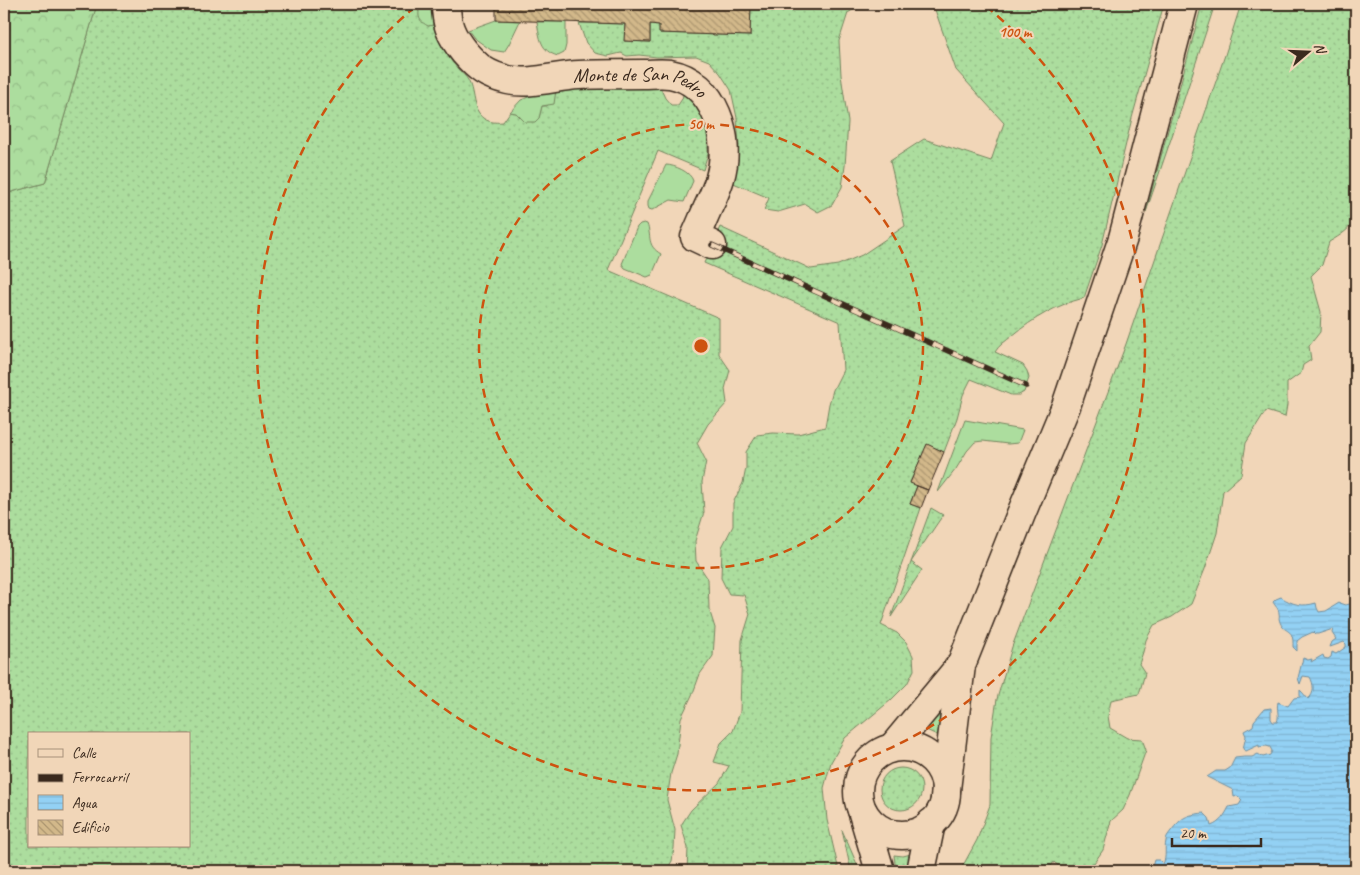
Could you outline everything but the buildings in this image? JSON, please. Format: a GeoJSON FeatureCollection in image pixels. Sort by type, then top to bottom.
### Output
{"type":"FeatureCollection","features":[{"type":"Feature","properties":{"kind":"street","name":"Monte de San Pedro"},"geometry":{"type":"LineString","coordinates":[[446,4],[450,32],[478,68],[494,76],[510,80],[529,81],[578,75],[670,74],[692,82],[706,95],[716,111],[723,135],[724,160],[720,178],[695,237],[712,245]]}},
{"type":"Feature","properties":{"kind":"street"},"geometry":{"type":"LineString","coordinates":[[862,809],[869,820],[880,829],[893,834],[906,835],[920,831],[931,823],[940,812],[945,798],[961,665],[1066,406],[1123,238],[1184,4]]}},
{"type":"Feature","properties":{"kind":"street"},"geometry":{"type":"LineString","coordinates":[[893,747],[961,665]]}},
{"type":"Feature","properties":{"kind":"street"},"geometry":{"type":"LineString","coordinates":[[880,871],[858,796],[858,783],[862,770],[870,760],[880,752],[893,747],[907,747],[921,751],[932,759],[941,770],[945,784],[945,798]]}},
{"type":"Feature","properties":{"kind":"street"},"geometry":{"type":"LineString","coordinates":[[921,871],[931,823]]}},
{"type":"Feature","properties":{"kind":"green space"},"geometry":{"type":"Polygon","coordinates":[[[4,4],[97,4],[45,183],[4,194],[4,4]]]}},
{"type":"Feature","properties":{"kind":"green space"},"geometry":{"type":"Polygon","coordinates":[[[97,4],[410,4],[418,11],[428,26],[433,25],[446,54],[468,80],[475,106],[484,119],[503,122],[510,112],[516,113],[525,122],[539,118],[542,106],[547,106],[556,90],[566,88],[660,87],[671,105],[678,105],[684,91],[699,105],[708,131],[708,153],[703,170],[658,151],[608,270],[719,318],[719,354],[730,370],[725,389],[727,403],[708,424],[697,443],[706,461],[702,482],[704,512],[695,541],[696,561],[708,579],[709,609],[715,628],[713,656],[700,674],[681,718],[677,754],[671,773],[667,800],[675,830],[672,861],[666,871],[4,871],[4,194],[45,183],[97,4]]]}},
{"type":"Feature","properties":{"kind":"green space"},"geometry":{"type":"Polygon","coordinates":[[[410,4],[433,4],[433,25],[428,26],[422,22],[419,11],[410,4]]]}},
{"type":"Feature","properties":{"kind":"green space"},"geometry":{"type":"Polygon","coordinates":[[[751,4],[861,4],[848,13],[839,41],[841,75],[848,122],[842,187],[832,205],[818,212],[805,204],[778,212],[764,210],[769,198],[731,182],[739,146],[737,118],[731,90],[720,73],[709,61],[696,56],[627,56],[621,53],[608,56],[595,53],[586,43],[579,23],[625,24],[625,41],[650,42],[650,24],[659,25],[660,33],[750,36],[751,4]]]}},
{"type":"Feature","properties":{"kind":"green space"},"geometry":{"type":"Polygon","coordinates":[[[933,4],[1164,4],[1132,118],[1102,245],[1084,298],[1064,304],[1037,318],[998,347],[995,352],[1023,365],[1027,371],[1029,378],[1024,392],[1019,395],[1011,395],[971,379],[963,395],[957,418],[944,452],[927,445],[910,482],[917,486],[910,504],[921,508],[881,625],[897,633],[906,642],[913,656],[914,670],[907,684],[891,700],[845,738],[831,762],[824,788],[827,820],[839,871],[687,871],[688,848],[681,825],[691,810],[719,783],[729,766],[714,762],[721,743],[733,731],[740,712],[742,640],[750,614],[744,595],[729,594],[721,578],[722,547],[733,526],[733,503],[743,483],[746,468],[746,452],[757,435],[773,433],[798,434],[825,427],[833,390],[843,370],[840,322],[704,263],[720,227],[811,269],[838,265],[862,255],[905,226],[890,161],[924,139],[991,161],[1004,123],[956,70],[933,4]]]}},
{"type":"Feature","properties":{"kind":"green space"},"geometry":{"type":"Polygon","coordinates":[[[1202,4],[1215,4],[1146,212],[1202,4]]]}},
{"type":"Feature","properties":{"kind":"green space"},"geometry":{"type":"Polygon","coordinates":[[[1241,4],[1356,4],[1356,217],[1348,228],[1329,242],[1322,265],[1311,276],[1321,312],[1320,332],[1309,346],[1311,360],[1303,365],[1301,373],[1287,383],[1285,417],[1266,411],[1246,443],[1241,475],[1223,491],[1217,533],[1191,604],[1172,617],[1154,625],[1146,640],[1139,664],[1145,673],[1139,694],[1111,700],[1108,716],[1110,728],[1127,738],[1142,739],[1146,750],[1123,810],[1111,821],[1103,850],[1094,863],[1078,871],[1062,869],[1054,862],[1049,869],[1050,871],[960,871],[977,840],[990,805],[991,737],[997,699],[1012,647],[1126,344],[1241,4]]]}},
{"type":"Feature","properties":{"kind":"green space"},"geometry":{"type":"Polygon","coordinates":[[[496,20],[520,21],[504,52],[491,50],[474,38],[468,30],[496,20]]]}},
{"type":"Feature","properties":{"kind":"green space"},"geometry":{"type":"Polygon","coordinates":[[[537,22],[566,22],[564,53],[558,56],[552,54],[544,47],[537,22]]]}},
{"type":"Feature","properties":{"kind":"green space"},"geometry":{"type":"Polygon","coordinates":[[[556,90],[554,104],[542,106],[539,118],[535,122],[525,122],[516,113],[510,112],[521,100],[556,90]]]}},
{"type":"Feature","properties":{"kind":"green space"},"geometry":{"type":"Polygon","coordinates":[[[666,165],[682,170],[693,181],[684,202],[671,200],[652,210],[649,209],[648,201],[666,165]]]}},
{"type":"Feature","properties":{"kind":"green space"},"geometry":{"type":"Polygon","coordinates":[[[644,223],[647,224],[651,244],[661,254],[652,275],[647,277],[625,268],[622,264],[637,227],[644,223]]]}},
{"type":"Feature","properties":{"kind":"green space"},"geometry":{"type":"Polygon","coordinates":[[[965,420],[1023,430],[1018,443],[975,442],[938,492],[965,420]]]}},
{"type":"Feature","properties":{"kind":"green space"},"geometry":{"type":"Polygon","coordinates":[[[931,508],[943,515],[911,561],[931,508]]]}},
{"type":"Feature","properties":{"kind":"green space"},"geometry":{"type":"Polygon","coordinates":[[[911,562],[922,570],[891,617],[911,562]]]}},
{"type":"Feature","properties":{"kind":"green space"},"geometry":{"type":"Polygon","coordinates":[[[953,684],[937,735],[922,728],[953,684]]]}},
{"type":"Feature","properties":{"kind":"green space"},"geometry":{"type":"Polygon","coordinates":[[[901,768],[916,774],[922,789],[916,804],[901,810],[886,804],[880,789],[886,774],[901,768]]]}},
{"type":"Feature","properties":{"kind":"green space"},"geometry":{"type":"Polygon","coordinates":[[[842,830],[860,871],[851,871],[842,830]]]}},
{"type":"Feature","properties":{"kind":"green space"},"geometry":{"type":"Polygon","coordinates":[[[911,854],[909,871],[896,871],[894,855],[903,856],[911,854]]]}},
{"type":"Feature","properties":{"kind":"water"},"geometry":{"type":"Polygon","coordinates":[[[1281,597],[1298,604],[1316,603],[1319,612],[1326,611],[1339,603],[1345,605],[1350,604],[1355,599],[1356,601],[1356,871],[1151,871],[1154,860],[1159,860],[1163,864],[1167,837],[1182,820],[1189,816],[1204,813],[1209,818],[1211,826],[1222,818],[1229,807],[1239,805],[1242,800],[1238,796],[1234,797],[1233,790],[1207,777],[1216,771],[1225,771],[1230,768],[1235,758],[1252,757],[1258,754],[1263,757],[1270,755],[1272,751],[1270,747],[1266,746],[1259,747],[1259,745],[1246,751],[1243,749],[1246,736],[1244,731],[1253,726],[1254,721],[1264,709],[1271,708],[1271,719],[1273,722],[1277,722],[1278,702],[1288,706],[1294,698],[1300,697],[1300,690],[1308,699],[1310,697],[1313,689],[1310,677],[1303,676],[1300,684],[1298,678],[1303,658],[1312,659],[1311,662],[1323,655],[1324,658],[1328,659],[1331,657],[1332,652],[1336,654],[1346,647],[1344,642],[1330,647],[1336,639],[1332,633],[1333,629],[1318,634],[1313,632],[1302,637],[1297,641],[1297,651],[1293,647],[1291,633],[1282,626],[1278,610],[1273,602],[1281,597]]]}},
{"type":"Feature","properties":{"kind":"railway"},"geometry":{"type":"LineString","coordinates":[[712,245],[1026,386]]}}]}
